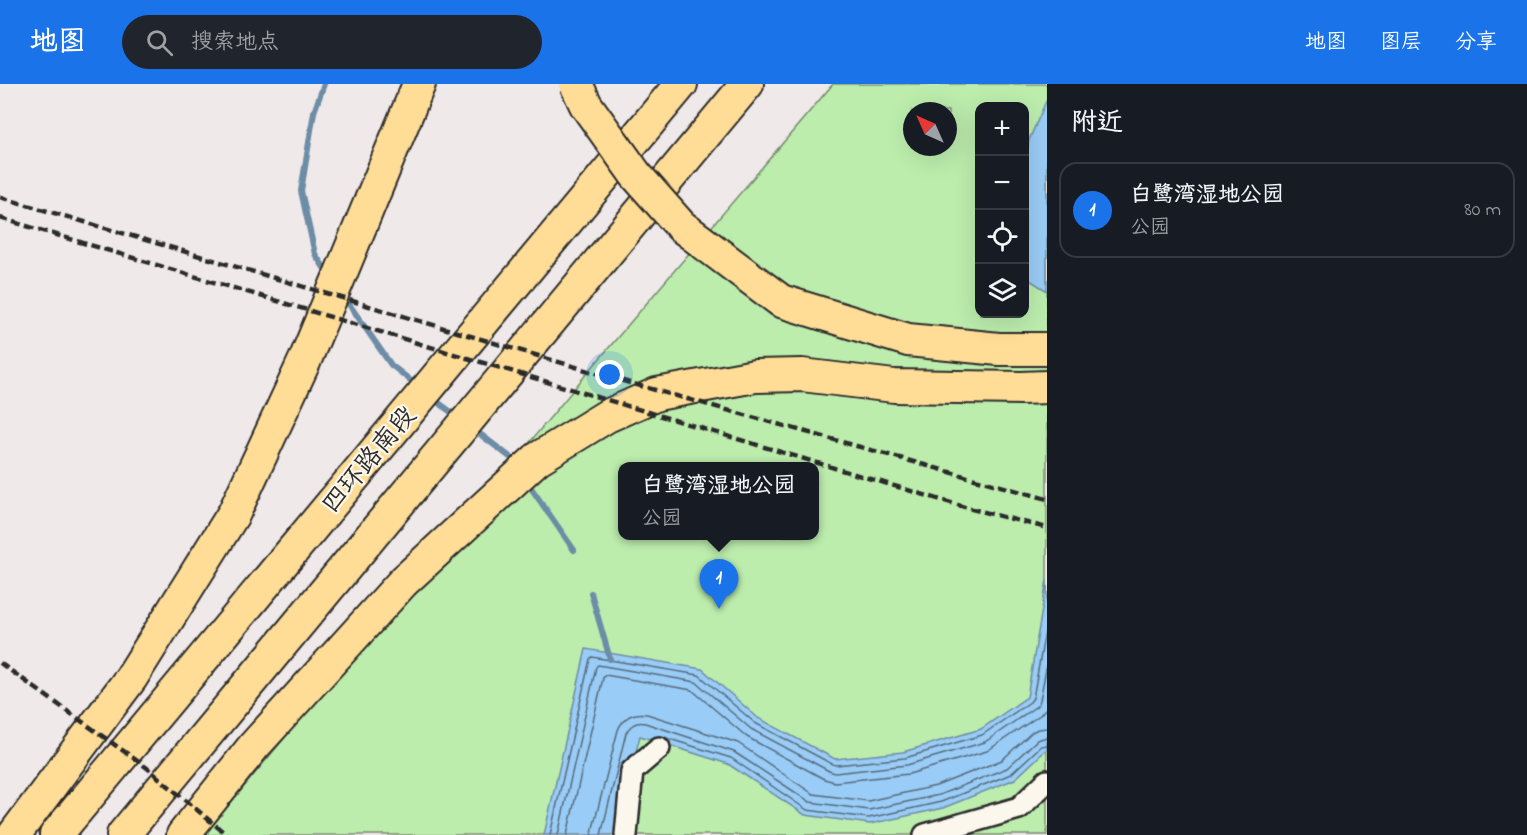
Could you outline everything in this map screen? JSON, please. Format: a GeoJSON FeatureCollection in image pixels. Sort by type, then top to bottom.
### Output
{"type":"FeatureCollection","features":[{"type":"Feature","properties":{"kind":"highway"},"geometry":{"type":"LineString","coordinates":[[14,835],[131,678],[234,513],[305,360],[419,84]]}},
{"type":"Feature","properties":{"kind":"highway"},"geometry":{"type":"LineString","coordinates":[[576,84],[586,105],[636,174],[681,226],[781,301],[908,340],[999,349],[1047,349]]}},
{"type":"Feature","properties":{"kind":"highway","name":"四环路南段"},"geometry":{"type":"LineString","coordinates":[[56,835],[681,84]]}},
{"type":"Feature","properties":{"kind":"highway","name":"四环路南段"},"geometry":{"type":"LineString","coordinates":[[123,835],[747,84]]}},
{"type":"Feature","properties":{"kind":"highway"},"geometry":{"type":"LineString","coordinates":[[183,835],[254,746],[403,582],[537,459],[607,416],[657,394],[755,376],[802,375],[894,386],[1047,387]]}},
{"type":"Feature","properties":{"kind":"lane"},"geometry":{"type":"LineString","coordinates":[[626,835],[632,771],[659,748]]}},
{"type":"Feature","properties":{"kind":"lane"},"geometry":{"type":"LineString","coordinates":[[925,835],[1019,808],[1047,781]]}},
{"type":"Feature","properties":{"kind":"green space"},"geometry":{"type":"Polygon","coordinates":[[[833,84],[1047,84],[1047,835],[204,835],[578,384],[833,84]]]}},
{"type":"Feature","properties":{"kind":"water"},"geometry":{"type":"Polygon","coordinates":[[[1047,99],[1047,291],[1029,280],[1029,140],[1047,99]]]}},
{"type":"Feature","properties":{"kind":"water"},"geometry":{"type":"Polygon","coordinates":[[[1047,580],[1047,749],[1015,779],[943,808],[870,824],[805,815],[728,764],[640,736],[614,835],[544,835],[586,649],[702,669],[758,718],[835,759],[903,752],[981,729],[1027,697],[1047,580]]]}},
{"type":"Feature","properties":{"kind":"waterway"},"geometry":{"type":"LineString","coordinates":[[324,84],[314,112],[301,191],[315,254],[329,275]]}},
{"type":"Feature","properties":{"kind":"waterway"},"geometry":{"type":"LineString","coordinates":[[342,294],[391,365],[419,387]]}},
{"type":"Feature","properties":{"kind":"waterway"},"geometry":{"type":"LineString","coordinates":[[431,397],[459,418]]}},
{"type":"Feature","properties":{"kind":"waterway"},"geometry":{"type":"LineString","coordinates":[[472,428],[510,457],[516,466]]}},
{"type":"Feature","properties":{"kind":"waterway"},"geometry":{"type":"LineString","coordinates":[[527,482],[574,550]]}},
{"type":"Feature","properties":{"kind":"waterway"},"geometry":{"type":"LineString","coordinates":[[591,593],[610,659]]}},
{"type":"Feature","properties":{"kind":"railway"},"geometry":{"type":"LineString","coordinates":[[0,197],[630,383],[1047,499]]}},
{"type":"Feature","properties":{"kind":"railway"},"geometry":{"type":"LineString","coordinates":[[0,218],[814,462]]}},
{"type":"Feature","properties":{"kind":"railway"},"geometry":{"type":"LineString","coordinates":[[819,463],[968,508],[1047,528]]}},
{"type":"Feature","properties":{"kind":"railway"},"geometry":{"type":"LineString","coordinates":[[0,663],[146,767],[227,835]]}},
{"type":"Feature","properties":{"kind":"place","name":"白鹭湾湿地公园"},"geometry":{"type":"Point","coordinates":[719,609]}}]}
